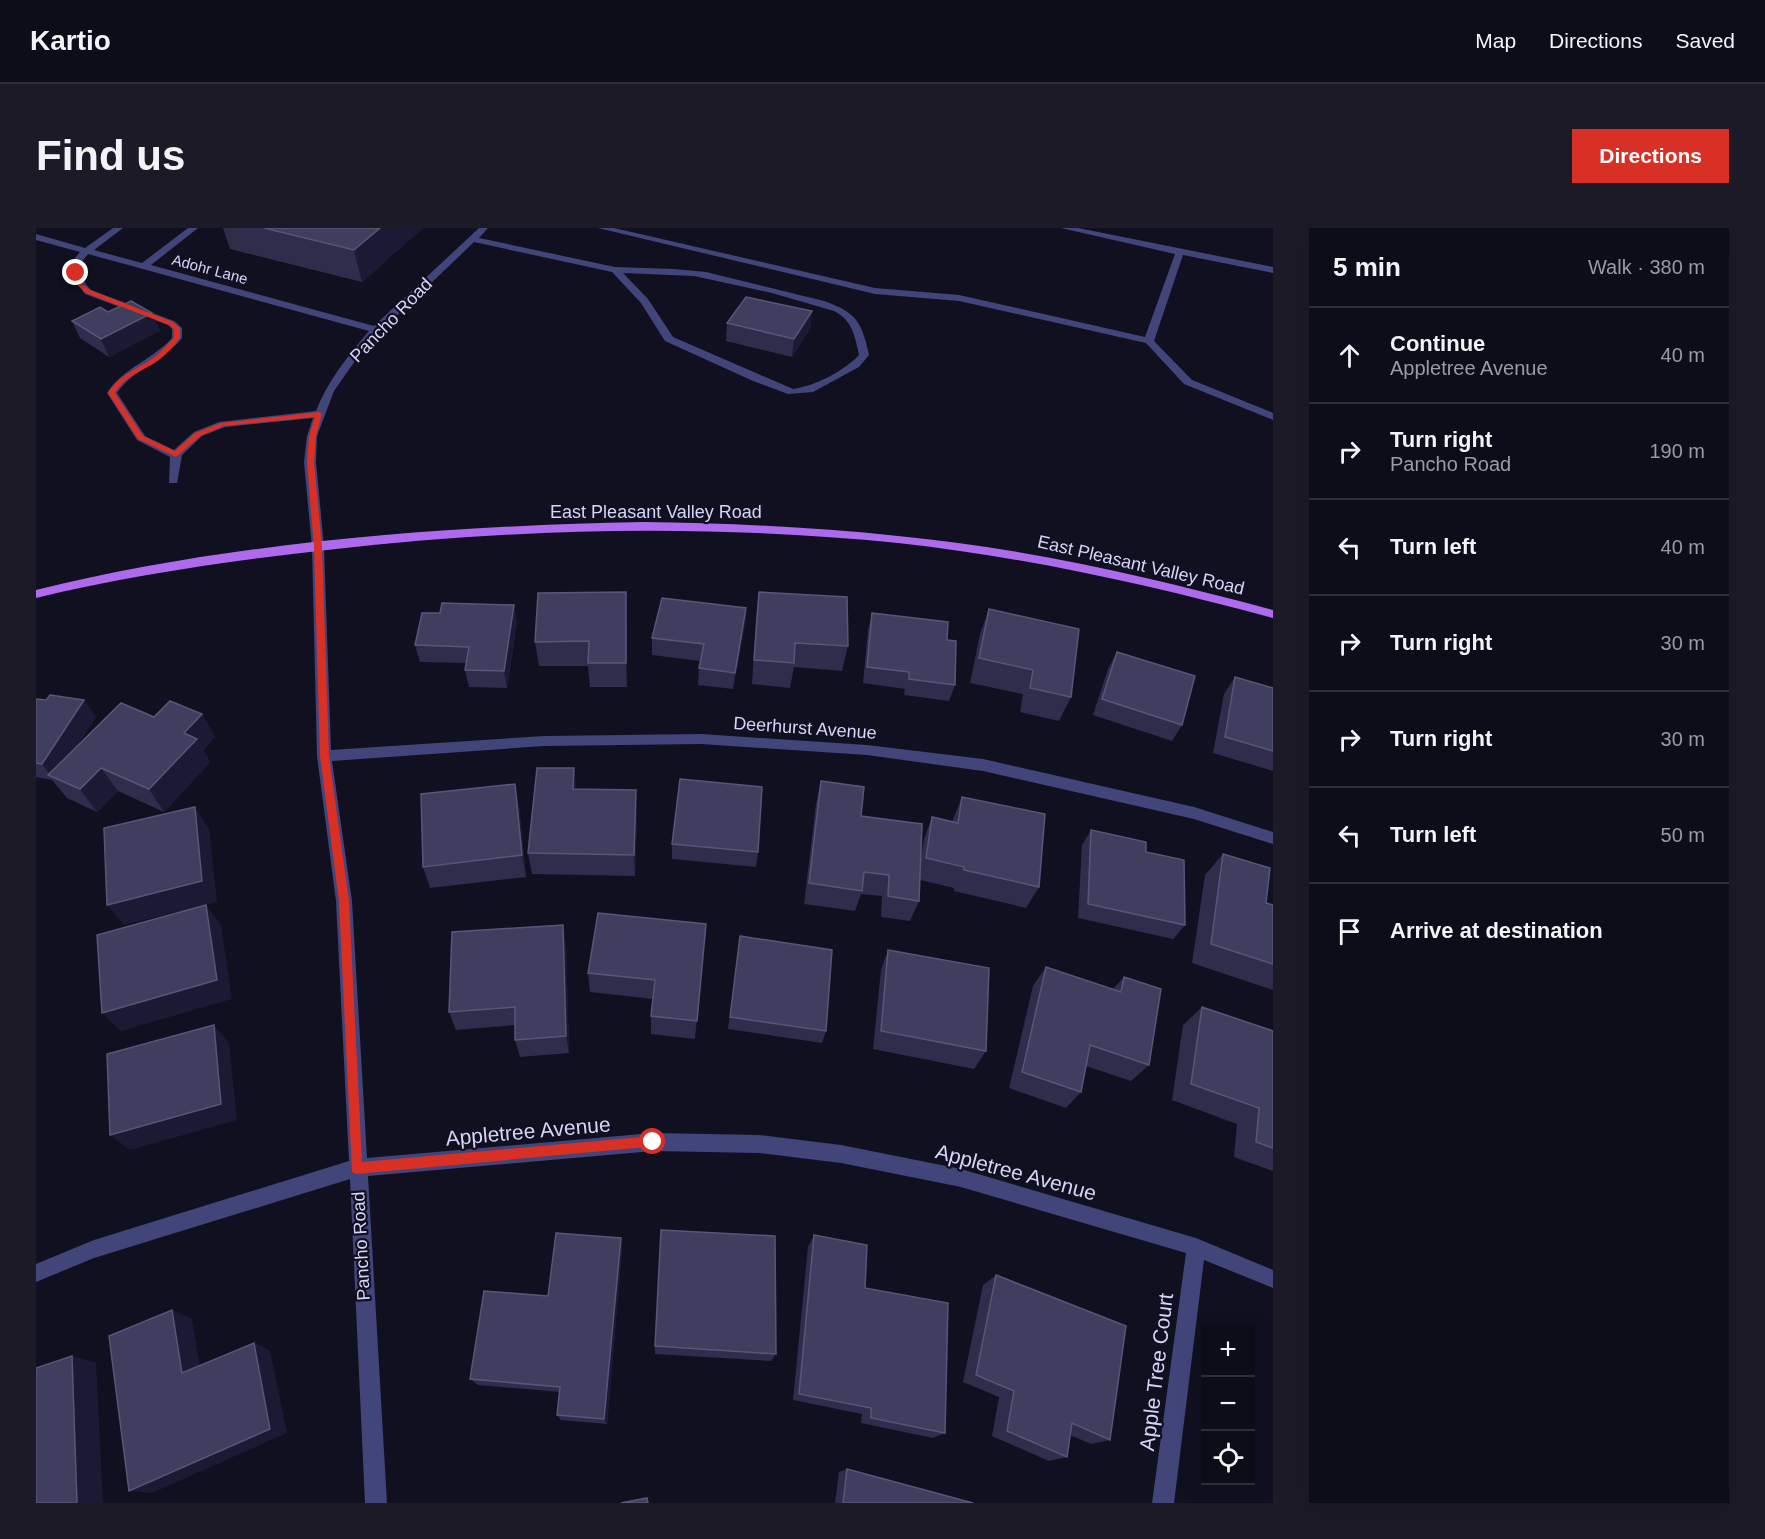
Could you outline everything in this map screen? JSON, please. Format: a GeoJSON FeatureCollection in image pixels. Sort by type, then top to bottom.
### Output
{"type":"FeatureCollection","features":[{"type":"Feature","properties":{"kind":"main road","name":"East Pleasant Valley Road"},"geometry":{"type":"LineString","coordinates":[[36,594],[169,565],[382,539],[588,527],[779,530],[875,537],[982,550],[1058,563],[1207,596],[1273,614]]}},
{"type":"Feature","properties":{"kind":"street"},"geometry":{"type":"LineString","coordinates":[[119,228],[86,251],[76,263],[79,284],[88,292],[171,323],[177,328],[177,338],[158,358],[136,369],[116,386],[112,393],[141,438],[176,455]]}},
{"type":"Feature","properties":{"kind":"street"},"geometry":{"type":"LineString","coordinates":[[144,266],[194,228]]}},
{"type":"Feature","properties":{"kind":"street","name":"Pancho Road"},"geometry":{"type":"LineString","coordinates":[[376,1503],[356,1168],[344,901],[324,756],[318,547],[310,462],[312,436],[329,391],[354,356],[376,330],[484,228]]}},
{"type":"Feature","properties":{"kind":"street"},"geometry":{"type":"LineString","coordinates":[[602,228],[875,291],[959,298],[1149,341],[1188,382],[1273,417]]}},
{"type":"Feature","properties":{"kind":"street"},"geometry":{"type":"LineString","coordinates":[[1065,228],[1273,270]]}},
{"type":"Feature","properties":{"kind":"street","name":"Adohr Lane"},"geometry":{"type":"LineString","coordinates":[[36,237],[376,330]]}},
{"type":"Feature","properties":{"kind":"street"},"geometry":{"type":"LineString","coordinates":[[473,239],[615,270],[694,273],[822,303],[845,311],[854,322],[864,355],[855,365],[809,390],[792,392],[757,379],[669,339],[645,301],[615,270]]}},
{"type":"Feature","properties":{"kind":"street"},"geometry":{"type":"LineString","coordinates":[[1149,341],[1180,252]]}},
{"type":"Feature","properties":{"kind":"street"},"geometry":{"type":"LineString","coordinates":[[173,480],[176,455],[198,434],[223,424],[319,414]]}},
{"type":"Feature","properties":{"kind":"street","name":"Deerhurst Avenue"},"geometry":{"type":"LineString","coordinates":[[324,756],[544,741],[690,739],[867,750],[983,765],[1194,813],[1273,838]]}},
{"type":"Feature","properties":{"kind":"street","name":"Appletree Avenue"},"geometry":{"type":"LineString","coordinates":[[36,1273],[94,1249],[356,1168],[653,1142],[759,1144],[841,1154],[961,1178],[1196,1246],[1273,1279]]}},
{"type":"Feature","properties":{"kind":"street","name":"Apple Tree Court"},"geometry":{"type":"LineString","coordinates":[[1162,1503],[1196,1246]]}},
{"type":"Feature","properties":{"kind":"building"},"geometry":{"type":"Polygon","coordinates":[[[264,228],[380,228],[354,250],[264,228]]]}},
{"type":"Feature","properties":{"kind":"building"},"geometry":{"type":"Polygon","coordinates":[[[746,297],[812,311],[794,339],[727,323],[746,297]]]}},
{"type":"Feature","properties":{"kind":"building"},"geometry":{"type":"Polygon","coordinates":[[[131,301],[152,313],[101,339],[72,321],[100,307],[108,312],[131,301]]]}},
{"type":"Feature","properties":{"kind":"building"},"geometry":{"type":"Polygon","coordinates":[[[626,592],[626,663],[588,663],[589,641],[535,642],[538,593],[626,592]]]}},
{"type":"Feature","properties":{"kind":"building"},"geometry":{"type":"Polygon","coordinates":[[[759,592],[847,597],[848,646],[795,643],[794,663],[754,660],[759,592]]]}},
{"type":"Feature","properties":{"kind":"building"},"geometry":{"type":"Polygon","coordinates":[[[662,598],[746,608],[735,673],[699,668],[704,644],[652,638],[662,598]]]}},
{"type":"Feature","properties":{"kind":"building"},"geometry":{"type":"Polygon","coordinates":[[[442,603],[514,605],[504,671],[465,670],[469,647],[415,645],[422,613],[440,613],[442,603]]]}},
{"type":"Feature","properties":{"kind":"building"},"geometry":{"type":"Polygon","coordinates":[[[989,609],[1079,629],[1071,697],[1030,688],[1033,670],[979,658],[989,609]]]}},
{"type":"Feature","properties":{"kind":"building"},"geometry":{"type":"Polygon","coordinates":[[[872,613],[948,622],[947,640],[956,641],[955,685],[909,679],[909,672],[867,667],[872,613]]]}},
{"type":"Feature","properties":{"kind":"building"},"geometry":{"type":"Polygon","coordinates":[[[1117,652],[1195,676],[1182,725],[1102,699],[1117,652]]]}},
{"type":"Feature","properties":{"kind":"building"},"geometry":{"type":"Polygon","coordinates":[[[1235,677],[1273,688],[1273,751],[1225,737],[1235,677]]]}},
{"type":"Feature","properties":{"kind":"building"},"geometry":{"type":"Polygon","coordinates":[[[50,695],[84,700],[42,764],[36,763],[36,699],[46,700],[50,695]]]}},
{"type":"Feature","properties":{"kind":"building"},"geometry":{"type":"Polygon","coordinates":[[[170,701],[202,714],[184,733],[197,739],[149,789],[101,768],[80,789],[48,775],[121,703],[154,717],[170,701]]]}},
{"type":"Feature","properties":{"kind":"building"},"geometry":{"type":"Polygon","coordinates":[[[537,768],[574,768],[573,789],[636,790],[634,855],[528,853],[537,768]]]}},
{"type":"Feature","properties":{"kind":"building"},"geometry":{"type":"Polygon","coordinates":[[[680,779],[762,787],[758,852],[672,844],[680,779]]]}},
{"type":"Feature","properties":{"kind":"building"},"geometry":{"type":"Polygon","coordinates":[[[821,781],[864,787],[861,816],[922,824],[919,901],[888,896],[889,875],[864,872],[862,891],[809,883],[821,781]]]}},
{"type":"Feature","properties":{"kind":"building"},"geometry":{"type":"Polygon","coordinates":[[[515,784],[522,855],[423,867],[421,794],[515,784]]]}},
{"type":"Feature","properties":{"kind":"building"},"geometry":{"type":"Polygon","coordinates":[[[962,797],[1045,814],[1039,887],[964,870],[964,867],[926,858],[932,817],[958,823],[962,797]]]}},
{"type":"Feature","properties":{"kind":"building"},"geometry":{"type":"Polygon","coordinates":[[[195,807],[202,881],[107,905],[104,828],[195,807]]]}},
{"type":"Feature","properties":{"kind":"building"},"geometry":{"type":"Polygon","coordinates":[[[1091,830],[1146,842],[1146,852],[1184,860],[1185,925],[1088,904],[1091,830]]]}},
{"type":"Feature","properties":{"kind":"building"},"geometry":{"type":"Polygon","coordinates":[[[1223,854],[1270,868],[1266,903],[1273,905],[1273,964],[1211,944],[1223,854]]]}},
{"type":"Feature","properties":{"kind":"building"},"geometry":{"type":"Polygon","coordinates":[[[206,905],[217,980],[102,1013],[97,935],[206,905]]]}},
{"type":"Feature","properties":{"kind":"building"},"geometry":{"type":"Polygon","coordinates":[[[598,913],[706,924],[697,1021],[651,1016],[655,980],[588,973],[598,913]]]}},
{"type":"Feature","properties":{"kind":"building"},"geometry":{"type":"Polygon","coordinates":[[[563,925],[566,1036],[515,1040],[515,1007],[449,1012],[452,932],[563,925]]]}},
{"type":"Feature","properties":{"kind":"building"},"geometry":{"type":"Polygon","coordinates":[[[740,936],[832,950],[826,1031],[730,1017],[740,936]]]}},
{"type":"Feature","properties":{"kind":"building"},"geometry":{"type":"Polygon","coordinates":[[[888,950],[989,968],[986,1051],[881,1031],[888,950]]]}},
{"type":"Feature","properties":{"kind":"building"},"geometry":{"type":"Polygon","coordinates":[[[1046,967],[1121,992],[1124,977],[1161,989],[1149,1065],[1090,1045],[1081,1092],[1022,1072],[1046,967]]]}},
{"type":"Feature","properties":{"kind":"building"},"geometry":{"type":"Polygon","coordinates":[[[1202,1007],[1273,1031],[1273,1148],[1256,1142],[1259,1108],[1191,1084],[1202,1007]]]}},
{"type":"Feature","properties":{"kind":"building"},"geometry":{"type":"Polygon","coordinates":[[[214,1025],[221,1104],[110,1135],[107,1054],[214,1025]]]}},
{"type":"Feature","properties":{"kind":"building"},"geometry":{"type":"Polygon","coordinates":[[[661,1230],[775,1236],[776,1354],[655,1346],[661,1230]]]}},
{"type":"Feature","properties":{"kind":"building"},"geometry":{"type":"Polygon","coordinates":[[[556,1233],[621,1238],[604,1419],[557,1415],[560,1387],[470,1379],[484,1291],[548,1296],[556,1233]]]}},
{"type":"Feature","properties":{"kind":"building"},"geometry":{"type":"Polygon","coordinates":[[[814,1235],[867,1245],[865,1288],[948,1303],[945,1433],[871,1418],[871,1408],[799,1394],[814,1235]]]}},
{"type":"Feature","properties":{"kind":"building"},"geometry":{"type":"Polygon","coordinates":[[[996,1275],[1126,1326],[1110,1440],[1072,1423],[1067,1457],[1007,1431],[1014,1391],[976,1375],[996,1275]]]}},
{"type":"Feature","properties":{"kind":"building"},"geometry":{"type":"Polygon","coordinates":[[[172,1310],[182,1373],[254,1343],[270,1429],[129,1491],[109,1336],[172,1310]]]}},
{"type":"Feature","properties":{"kind":"building"},"geometry":{"type":"Polygon","coordinates":[[[72,1356],[77,1503],[36,1503],[36,1368],[72,1356]]]}},
{"type":"Feature","properties":{"kind":"building"},"geometry":{"type":"Polygon","coordinates":[[[847,1469],[973,1503],[843,1503],[847,1469]]]}},
{"type":"Feature","properties":{"kind":"building"},"geometry":{"type":"Polygon","coordinates":[[[647,1498],[648,1503],[621,1503],[647,1498]]]}},
{"type":"Feature","properties":{"kind":"route"},"geometry":{"type":"LineString","coordinates":[[76,273],[79,284],[88,292],[171,323],[177,328],[177,338],[158,358],[136,369],[116,386],[112,393],[141,438],[176,455],[198,434],[223,424],[319,414],[312,436],[310,462],[318,547],[324,756],[344,901],[356,1168],[653,1142]]}}]}
